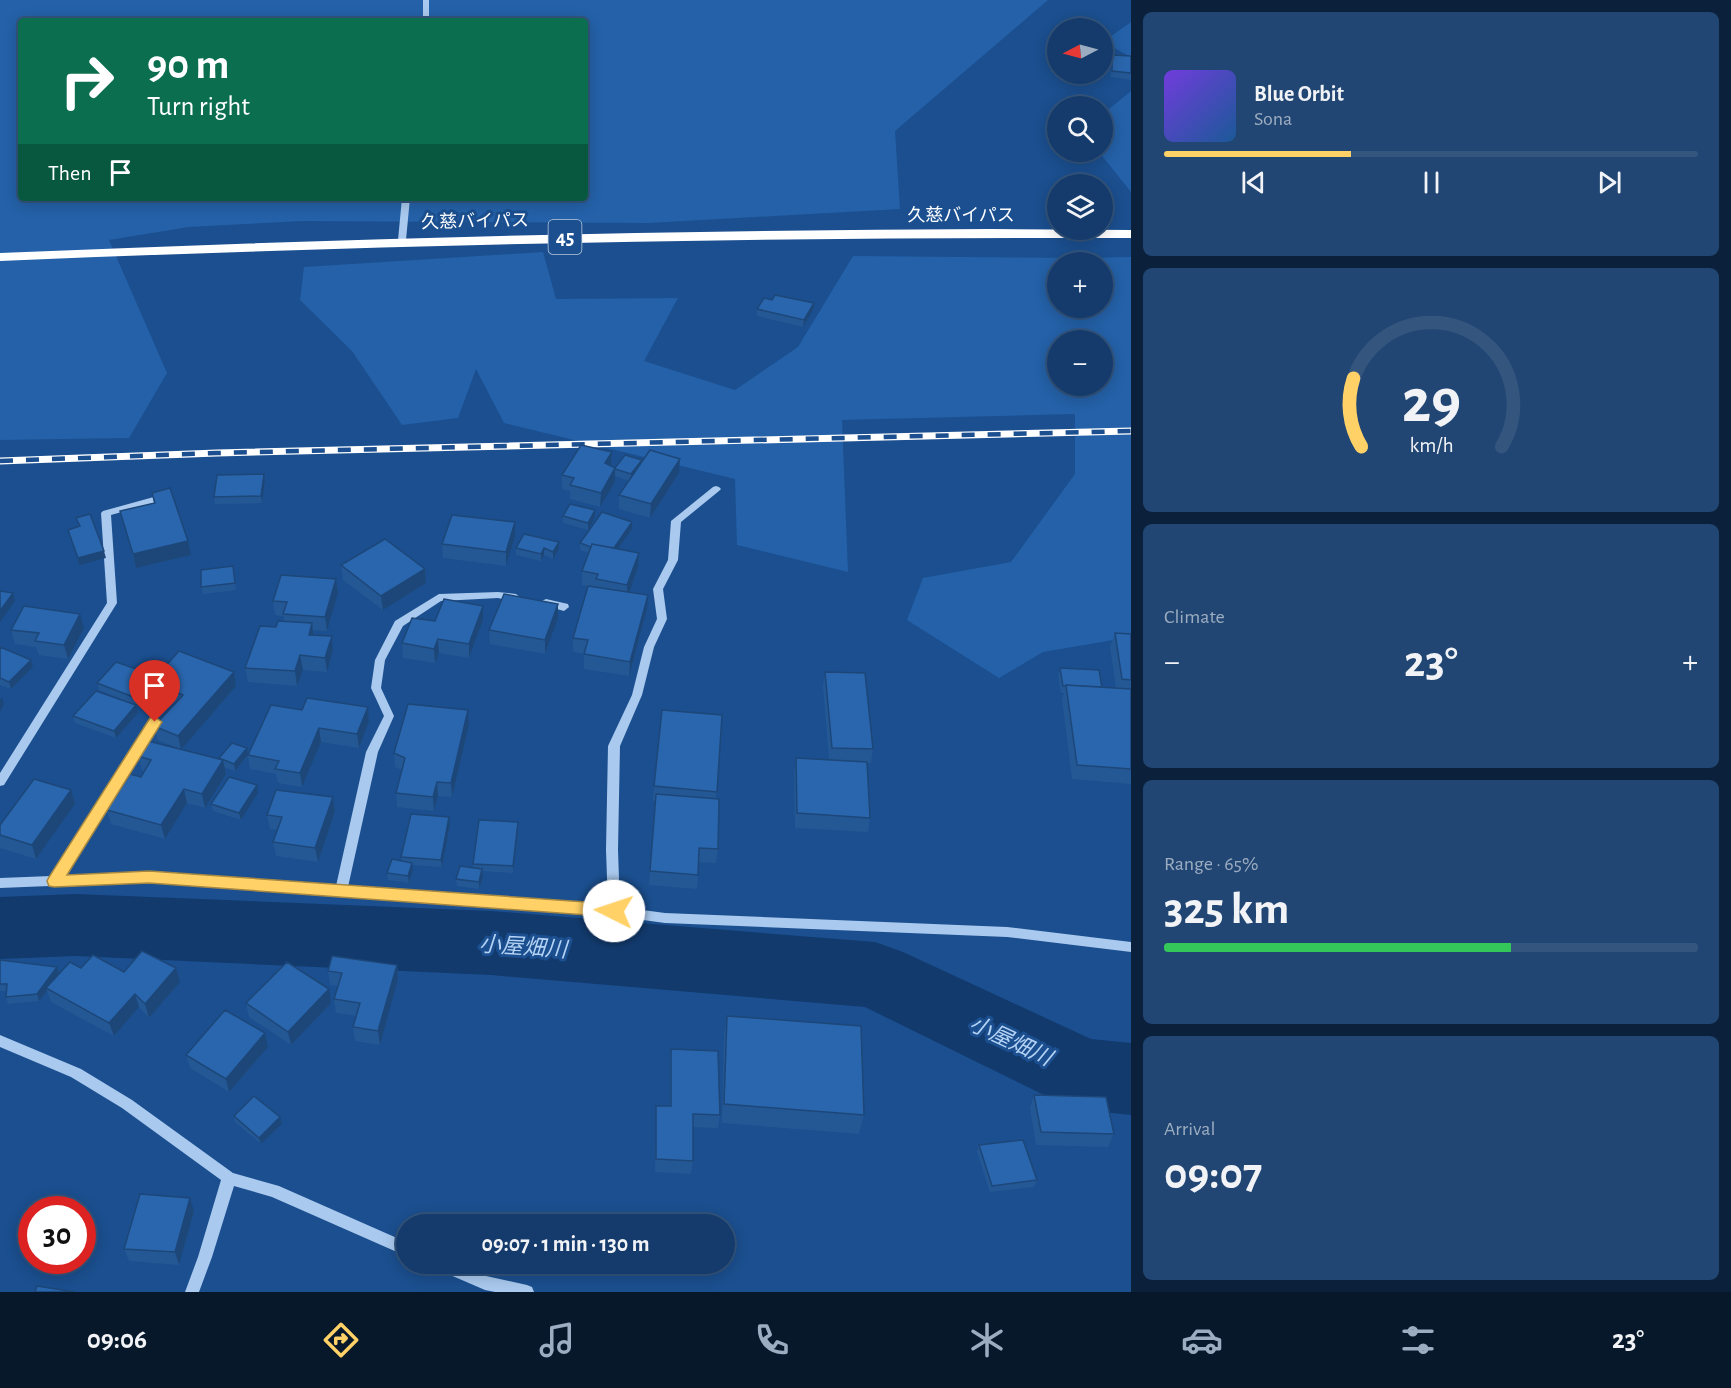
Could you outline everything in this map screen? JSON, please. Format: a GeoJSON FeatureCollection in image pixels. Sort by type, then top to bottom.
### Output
{"type":"FeatureCollection","features":[{"type":"Feature","properties":{"kind":"highway","name":"久慈バイパス"},"geometry":{"type":"LineString","coordinates":[[0,257],[402,240],[914,232],[1131,234]]}},
{"type":"Feature","properties":{"kind":"street"},"geometry":{"type":"LineString","coordinates":[[426,0],[426,18]]}},
{"type":"Feature","properties":{"kind":"street"},"geometry":{"type":"LineString","coordinates":[[402,240],[406,201]]}},
{"type":"Feature","properties":{"kind":"street"},"geometry":{"type":"LineString","coordinates":[[614,911],[612,850],[614,746],[637,695],[650,647],[662,619],[658,589],[673,560],[676,521],[716,489]]}},
{"type":"Feature","properties":{"kind":"street"},"geometry":{"type":"LineString","coordinates":[[0,782],[112,603],[106,513],[161,498]]}},
{"type":"Feature","properties":{"kind":"street"},"geometry":{"type":"LineString","coordinates":[[341,891],[372,752],[389,716],[376,688],[380,660],[399,624],[439,598],[498,595],[564,606]]}},
{"type":"Feature","properties":{"kind":"street"},"geometry":{"type":"LineString","coordinates":[[54,881],[155,722]]}},
{"type":"Feature","properties":{"kind":"street"},"geometry":{"type":"LineString","coordinates":[[0,884],[149,877],[614,911],[665,918],[1007,932],[1131,947]]}},
{"type":"Feature","properties":{"kind":"street"},"geometry":{"type":"LineString","coordinates":[[0,1041],[76,1073],[127,1104],[229,1178],[274,1191],[396,1245]]}},
{"type":"Feature","properties":{"kind":"street"},"geometry":{"type":"LineString","coordinates":[[192,1292],[229,1178]]}},
{"type":"Feature","properties":{"kind":"street"},"geometry":{"type":"LineString","coordinates":[[464,1274],[485,1283],[527,1292]]}},
{"type":"Feature","properties":{"kind":"shaded area"},"geometry":{"type":"Polygon","coordinates":[[[0,0],[1048,0],[895,131],[900,209],[649,223],[302,221],[189,227],[109,240],[167,373],[129,438],[0,440],[0,0]]]}},
{"type":"Feature","properties":{"kind":"shaded area"},"geometry":{"type":"Polygon","coordinates":[[[1131,22],[1131,57],[1113,47],[1113,35],[1131,22]]]}},
{"type":"Feature","properties":{"kind":"shaded area"},"geometry":{"type":"Polygon","coordinates":[[[1131,91],[1131,192],[1107,162],[1113,162],[1113,106],[1131,91]]]}},
{"type":"Feature","properties":{"kind":"shaded area"},"geometry":{"type":"Polygon","coordinates":[[[543,252],[556,299],[678,298],[644,361],[735,390],[798,347],[853,256],[1047,258],[1047,318],[1113,318],[1113,257],[1131,257],[1131,637],[1043,652],[999,678],[907,620],[923,578],[1011,562],[1075,474],[1075,414],[842,420],[848,572],[737,545],[735,479],[504,423],[476,369],[458,418],[402,425],[352,351],[300,300],[304,267],[543,252]]]}},
{"type":"Feature","properties":{"kind":"building"},"geometry":{"type":"Polygon","coordinates":[[[1113,55],[1131,56],[1131,73],[1113,71],[1113,55]]]}},
{"type":"Feature","properties":{"kind":"building"},"geometry":{"type":"Polygon","coordinates":[[[775,295],[814,303],[804,320],[757,309],[764,298],[772,300],[775,295]]]}},
{"type":"Feature","properties":{"kind":"building"},"geometry":{"type":"Polygon","coordinates":[[[581,445],[612,452],[605,463],[615,468],[601,493],[570,485],[574,478],[562,475],[581,445]]]}},
{"type":"Feature","properties":{"kind":"building"},"geometry":{"type":"Polygon","coordinates":[[[650,450],[680,459],[651,504],[619,495],[650,450]]]}},
{"type":"Feature","properties":{"kind":"building"},"geometry":{"type":"Polygon","coordinates":[[[625,455],[642,460],[631,474],[615,469],[625,455]]]}},
{"type":"Feature","properties":{"kind":"building"},"geometry":{"type":"Polygon","coordinates":[[[264,474],[261,496],[214,497],[217,475],[264,474]]]}},
{"type":"Feature","properties":{"kind":"building"},"geometry":{"type":"Polygon","coordinates":[[[170,488],[188,541],[133,554],[120,511],[155,503],[152,493],[170,488]]]}},
{"type":"Feature","properties":{"kind":"building"},"geometry":{"type":"Polygon","coordinates":[[[570,504],[595,510],[588,523],[563,516],[570,504]]]}},
{"type":"Feature","properties":{"kind":"building"},"geometry":{"type":"Polygon","coordinates":[[[602,512],[632,522],[614,548],[592,544],[591,547],[580,543],[602,512]]]}},
{"type":"Feature","properties":{"kind":"building"},"geometry":{"type":"Polygon","coordinates":[[[90,514],[104,551],[78,558],[68,530],[80,526],[76,518],[90,514]]]}},
{"type":"Feature","properties":{"kind":"building"},"geometry":{"type":"Polygon","coordinates":[[[452,515],[515,522],[506,552],[442,544],[452,515]]]}},
{"type":"Feature","properties":{"kind":"building"},"geometry":{"type":"Polygon","coordinates":[[[524,534],[559,542],[553,552],[544,548],[541,554],[516,548],[524,534]]]}},
{"type":"Feature","properties":{"kind":"building"},"geometry":{"type":"Polygon","coordinates":[[[385,539],[425,569],[381,596],[341,565],[385,539]]]}},
{"type":"Feature","properties":{"kind":"building"},"geometry":{"type":"Polygon","coordinates":[[[592,544],[639,553],[627,585],[596,579],[598,574],[582,571],[592,544]]]}},
{"type":"Feature","properties":{"kind":"building"},"geometry":{"type":"Polygon","coordinates":[[[233,566],[235,583],[201,587],[201,570],[233,566]]]}},
{"type":"Feature","properties":{"kind":"building"},"geometry":{"type":"Polygon","coordinates":[[[281,575],[336,579],[325,617],[283,614],[287,602],[273,601],[281,575]]]}},
{"type":"Feature","properties":{"kind":"building"},"geometry":{"type":"Polygon","coordinates":[[[588,586],[648,595],[630,662],[584,654],[588,640],[573,638],[588,586]]]}},
{"type":"Feature","properties":{"kind":"building"},"geometry":{"type":"Polygon","coordinates":[[[0,591],[13,593],[0,611],[0,591]]]}},
{"type":"Feature","properties":{"kind":"building"},"geometry":{"type":"Polygon","coordinates":[[[504,594],[558,604],[545,640],[489,630],[504,594]]]}},
{"type":"Feature","properties":{"kind":"building"},"geometry":{"type":"Polygon","coordinates":[[[444,599],[483,606],[469,644],[438,639],[434,649],[402,643],[412,618],[435,621],[444,599]]]}},
{"type":"Feature","properties":{"kind":"building"},"geometry":{"type":"Polygon","coordinates":[[[24,606],[80,614],[64,645],[35,641],[39,633],[11,630],[24,606]]]}},
{"type":"Feature","properties":{"kind":"building"},"geometry":{"type":"Polygon","coordinates":[[[278,621],[312,623],[309,635],[332,636],[325,658],[300,655],[295,671],[245,668],[260,626],[276,627],[278,621]]]}},
{"type":"Feature","properties":{"kind":"building"},"geometry":{"type":"Polygon","coordinates":[[[1115,633],[1131,634],[1131,680],[1122,679],[1115,633]]]}},
{"type":"Feature","properties":{"kind":"building"},"geometry":{"type":"Polygon","coordinates":[[[0,647],[31,660],[9,682],[0,678],[0,647]]]}},
{"type":"Feature","properties":{"kind":"building"},"geometry":{"type":"Polygon","coordinates":[[[179,651],[234,672],[178,736],[154,726],[183,695],[166,688],[177,676],[162,670],[179,651]]]}},
{"type":"Feature","properties":{"kind":"building"},"geometry":{"type":"Polygon","coordinates":[[[147,661],[164,668],[136,698],[97,683],[116,662],[136,669],[147,661]]]}},
{"type":"Feature","properties":{"kind":"building"},"geometry":{"type":"Polygon","coordinates":[[[1060,668],[1099,670],[1102,687],[1063,686],[1060,668]]]}},
{"type":"Feature","properties":{"kind":"building"},"geometry":{"type":"Polygon","coordinates":[[[825,672],[865,673],[873,749],[832,748],[825,672]]]}},
{"type":"Feature","properties":{"kind":"building"},"geometry":{"type":"Polygon","coordinates":[[[1066,685],[1131,689],[1131,769],[1077,765],[1066,685]]]}},
{"type":"Feature","properties":{"kind":"building"},"geometry":{"type":"Polygon","coordinates":[[[96,691],[136,705],[114,731],[73,716],[96,691]]]}},
{"type":"Feature","properties":{"kind":"building"},"geometry":{"type":"Polygon","coordinates":[[[307,698],[368,707],[357,734],[319,728],[300,773],[275,769],[279,761],[248,755],[271,705],[302,710],[307,698]]]}},
{"type":"Feature","properties":{"kind":"building"},"geometry":{"type":"Polygon","coordinates":[[[408,704],[468,710],[451,783],[437,782],[433,797],[396,793],[405,758],[394,753],[408,704]]]}},
{"type":"Feature","properties":{"kind":"building"},"geometry":{"type":"Polygon","coordinates":[[[662,710],[722,715],[717,792],[654,786],[662,710]]]}},
{"type":"Feature","properties":{"kind":"building"},"geometry":{"type":"Polygon","coordinates":[[[148,741],[223,760],[202,794],[184,789],[161,825],[107,810],[130,774],[141,777],[151,760],[138,756],[148,741]]]}},
{"type":"Feature","properties":{"kind":"building"},"geometry":{"type":"Polygon","coordinates":[[[232,743],[247,748],[234,764],[219,758],[232,743]]]}},
{"type":"Feature","properties":{"kind":"building"},"geometry":{"type":"Polygon","coordinates":[[[796,758],[867,762],[870,818],[797,813],[796,758]]]}},
{"type":"Feature","properties":{"kind":"building"},"geometry":{"type":"Polygon","coordinates":[[[229,777],[257,785],[239,813],[211,804],[229,777]]]}},
{"type":"Feature","properties":{"kind":"building"},"geometry":{"type":"Polygon","coordinates":[[[34,779],[71,790],[32,845],[0,835],[0,825],[34,779]]]}},
{"type":"Feature","properties":{"kind":"building"},"geometry":{"type":"Polygon","coordinates":[[[276,790],[333,797],[315,848],[273,842],[282,817],[267,815],[276,790]]]}},
{"type":"Feature","properties":{"kind":"building"},"geometry":{"type":"Polygon","coordinates":[[[656,794],[719,799],[718,849],[699,848],[698,875],[650,871],[656,794]]]}},
{"type":"Feature","properties":{"kind":"building"},"geometry":{"type":"Polygon","coordinates":[[[411,814],[449,817],[441,860],[401,857],[411,814]]]}},
{"type":"Feature","properties":{"kind":"building"},"geometry":{"type":"Polygon","coordinates":[[[479,820],[518,822],[513,866],[473,864],[479,820]]]}},
{"type":"Feature","properties":{"kind":"building"},"geometry":{"type":"Polygon","coordinates":[[[392,859],[412,863],[408,876],[387,873],[392,859]]]}},
{"type":"Feature","properties":{"kind":"building"},"geometry":{"type":"Polygon","coordinates":[[[460,866],[482,869],[479,882],[456,879],[460,866]]]}},
{"type":"Feature","properties":{"kind":"building"},"geometry":{"type":"Polygon","coordinates":[[[142,951],[176,968],[145,1004],[135,994],[109,1023],[46,988],[70,962],[81,968],[93,955],[124,972],[142,951]]]}},
{"type":"Feature","properties":{"kind":"building"},"geometry":{"type":"Polygon","coordinates":[[[332,956],[397,965],[378,1031],[353,1027],[360,1003],[334,999],[342,973],[328,971],[332,956]]]}},
{"type":"Feature","properties":{"kind":"building"},"geometry":{"type":"Polygon","coordinates":[[[0,960],[57,967],[37,994],[6,997],[7,984],[0,984],[0,960]]]}},
{"type":"Feature","properties":{"kind":"building"},"geometry":{"type":"Polygon","coordinates":[[[287,962],[329,989],[288,1032],[246,1003],[287,962]]]}},
{"type":"Feature","properties":{"kind":"building"},"geometry":{"type":"Polygon","coordinates":[[[225,1010],[265,1033],[226,1079],[186,1055],[225,1010]]]}},
{"type":"Feature","properties":{"kind":"building"},"geometry":{"type":"Polygon","coordinates":[[[727,1016],[861,1026],[864,1115],[724,1104],[727,1016]]]}},
{"type":"Feature","properties":{"kind":"building"},"geometry":{"type":"Polygon","coordinates":[[[671,1049],[718,1051],[720,1115],[693,1114],[693,1161],[656,1159],[656,1106],[671,1106],[671,1049]]]}},
{"type":"Feature","properties":{"kind":"building"},"geometry":{"type":"Polygon","coordinates":[[[1034,1095],[1106,1097],[1114,1134],[1041,1132],[1034,1095]]]}},
{"type":"Feature","properties":{"kind":"building"},"geometry":{"type":"Polygon","coordinates":[[[254,1096],[280,1117],[259,1138],[234,1116],[254,1096]]]}},
{"type":"Feature","properties":{"kind":"building"},"geometry":{"type":"Polygon","coordinates":[[[1023,1140],[1037,1180],[992,1186],[979,1145],[1023,1140]]]}},
{"type":"Feature","properties":{"kind":"building"},"geometry":{"type":"Polygon","coordinates":[[[140,1194],[190,1198],[175,1252],[124,1249],[140,1194]]]}},
{"type":"Feature","properties":{"kind":"building"},"geometry":{"type":"Polygon","coordinates":[[[37,1286],[75,1292],[35,1292],[37,1286]]]}},
{"type":"Feature","properties":{"kind":"waterway","name":"小屋畑川"},"geometry":{"type":"LineString","coordinates":[[0,928],[76,925],[491,943],[875,975],[1083,1074],[1131,1079]]}},
{"type":"Feature","properties":{"kind":"railway"},"geometry":{"type":"LineString","coordinates":[[0,461],[217,453],[1131,431]]}},
{"type":"Feature","properties":{"kind":"route"},"geometry":{"type":"LineString","coordinates":[[155,722],[54,881],[149,877],[614,911]]}}]}
